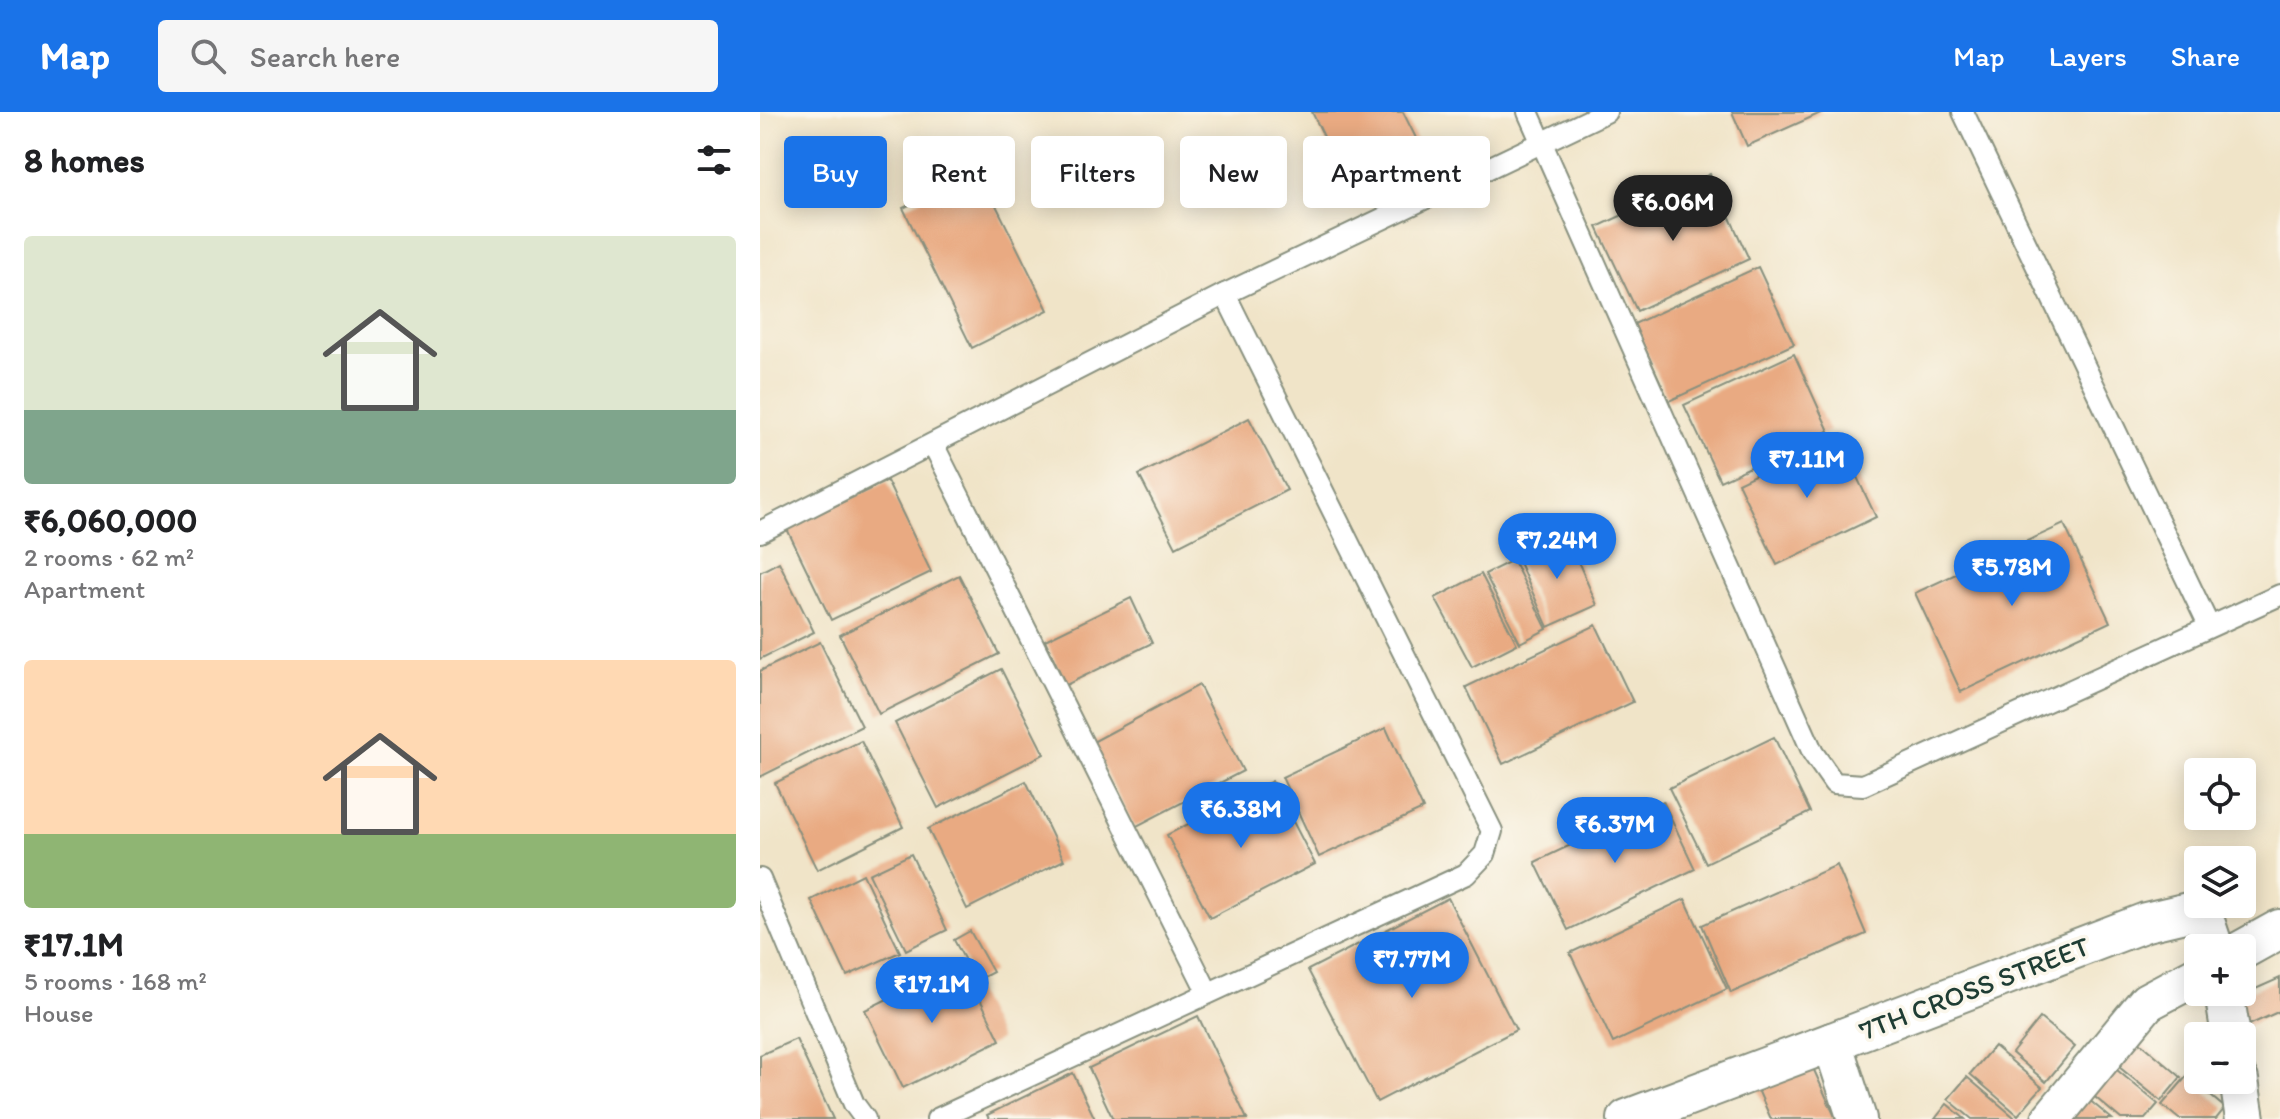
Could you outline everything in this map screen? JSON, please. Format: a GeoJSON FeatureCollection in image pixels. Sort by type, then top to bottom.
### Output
{"type":"FeatureCollection","features":[{"type":"Feature","properties":{"kind":"street","name":"7TH CROSS STREET"},"geometry":{"type":"LineString","coordinates":[[1857,1119],[1832,1042],[2146,922],[2201,909],[2209,934]]}},
{"type":"Feature","properties":{"kind":"street"},"geometry":{"type":"LineString","coordinates":[[2256,942],[2280,929]]}},
{"type":"Feature","properties":{"kind":"street"},"geometry":{"type":"LineString","coordinates":[[2051,1119],[2147,1002],[2184,982]]}},
{"type":"Feature","properties":{"kind":"street"},"geometry":{"type":"LineString","coordinates":[[1627,1119],[1832,1042]]}},
{"type":"Feature","properties":{"kind":"street"},"geometry":{"type":"LineString","coordinates":[[2241,1094],[2245,1119]]}},
{"type":"Feature","properties":{"kind":"lane"},"geometry":{"type":"LineString","coordinates":[[1528,112],[1813,753],[1834,783],[1863,785],[2280,595]]}},
{"type":"Feature","properties":{"kind":"lane"},"geometry":{"type":"LineString","coordinates":[[760,532],[1225,294],[1606,112]]}},
{"type":"Feature","properties":{"kind":"lane"},"geometry":{"type":"LineString","coordinates":[[1963,112],[2209,626]]}},
{"type":"Feature","properties":{"kind":"lane"},"geometry":{"type":"LineString","coordinates":[[937,1119],[1466,874],[1485,854],[1492,831],[1225,294]]}},
{"type":"Feature","properties":{"kind":"lane"},"geometry":{"type":"LineString","coordinates":[[933,444],[1208,993]]}},
{"type":"Feature","properties":{"kind":"lane"},"geometry":{"type":"LineString","coordinates":[[760,879],[854,1104],[865,1119]]}},
{"type":"Feature","properties":{"kind":"building"},"geometry":{"type":"Polygon","coordinates":[[[1312,112],[1403,112],[1415,136],[1324,136],[1312,112]]]}},
{"type":"Feature","properties":{"kind":"building"},"geometry":{"type":"Polygon","coordinates":[[[1732,112],[1823,112],[1747,146],[1732,112]]]}},
{"type":"Feature","properties":{"kind":"building"},"geometry":{"type":"Polygon","coordinates":[[[1710,174],[1749,259],[1637,311],[1597,227],[1710,174]]]}},
{"type":"Feature","properties":{"kind":"building"},"geometry":{"type":"Polygon","coordinates":[[[903,208],[997,208],[1048,310],[972,348],[903,208]]]}},
{"type":"Feature","properties":{"kind":"building"},"geometry":{"type":"Polygon","coordinates":[[[1758,267],[1794,344],[1669,401],[1634,324],[1758,267]]]}},
{"type":"Feature","properties":{"kind":"building"},"geometry":{"type":"Polygon","coordinates":[[[1794,354],[1829,431],[1720,481],[1684,405],[1794,354]]]}},
{"type":"Feature","properties":{"kind":"building"},"geometry":{"type":"Polygon","coordinates":[[[1249,418],[1287,490],[1176,547],[1139,475],[1249,418]]]}},
{"type":"Feature","properties":{"kind":"building"},"geometry":{"type":"Polygon","coordinates":[[[1837,435],[1876,517],[1777,565],[1738,483],[1837,435]]]}},
{"type":"Feature","properties":{"kind":"building"},"geometry":{"type":"Polygon","coordinates":[[[887,481],[931,572],[831,620],[787,529],[887,481]]]}},
{"type":"Feature","properties":{"kind":"building"},"geometry":{"type":"Polygon","coordinates":[[[2064,524],[2110,622],[1961,692],[1915,593],[2064,524]]]}},
{"type":"Feature","properties":{"kind":"building"},"geometry":{"type":"Polygon","coordinates":[[[1567,536],[1597,605],[1548,627],[1517,558],[1567,536]]]}},
{"type":"Feature","properties":{"kind":"building"},"geometry":{"type":"Polygon","coordinates":[[[1513,560],[1547,629],[1520,643],[1485,574],[1513,560]]]}},
{"type":"Feature","properties":{"kind":"building"},"geometry":{"type":"Polygon","coordinates":[[[779,562],[814,632],[760,659],[760,572],[779,562]]]}},
{"type":"Feature","properties":{"kind":"building"},"geometry":{"type":"Polygon","coordinates":[[[1481,574],[1517,644],[1472,667],[1435,598],[1481,574]]]}},
{"type":"Feature","properties":{"kind":"building"},"geometry":{"type":"Polygon","coordinates":[[[959,575],[999,654],[879,714],[840,635],[959,575]]]}},
{"type":"Feature","properties":{"kind":"building"},"geometry":{"type":"Polygon","coordinates":[[[1131,598],[1152,643],[1066,685],[1045,640],[1131,598]]]}},
{"type":"Feature","properties":{"kind":"building"},"geometry":{"type":"Polygon","coordinates":[[[1596,625],[1633,702],[1503,764],[1466,687],[1596,625]]]}},
{"type":"Feature","properties":{"kind":"building"},"geometry":{"type":"Polygon","coordinates":[[[820,642],[862,726],[760,777],[760,671],[820,642]]]}},
{"type":"Feature","properties":{"kind":"building"},"geometry":{"type":"Polygon","coordinates":[[[1001,669],[1044,754],[938,808],[895,723],[1001,669]]]}},
{"type":"Feature","properties":{"kind":"building"},"geometry":{"type":"Polygon","coordinates":[[[1199,685],[1243,771],[1135,827],[1091,743],[1199,685]]]}},
{"type":"Feature","properties":{"kind":"building"},"geometry":{"type":"Polygon","coordinates":[[[1386,728],[1423,809],[1319,857],[1282,777],[1386,728]]]}},
{"type":"Feature","properties":{"kind":"building"},"geometry":{"type":"Polygon","coordinates":[[[1774,737],[1810,812],[1706,863],[1669,788],[1774,737]]]}},
{"type":"Feature","properties":{"kind":"building"},"geometry":{"type":"Polygon","coordinates":[[[861,741],[903,827],[817,870],[775,783],[861,741]]]}},
{"type":"Feature","properties":{"kind":"building"},"geometry":{"type":"Polygon","coordinates":[[[1026,781],[1064,860],[967,909],[928,829],[1026,781]]]}},
{"type":"Feature","properties":{"kind":"building"},"geometry":{"type":"Polygon","coordinates":[[[1272,781],[1315,864],[1210,918],[1167,835],[1272,781]]]}},
{"type":"Feature","properties":{"kind":"building"},"geometry":{"type":"Polygon","coordinates":[[[1663,801],[1695,869],[1568,930],[1535,862],[1663,801]]]}},
{"type":"Feature","properties":{"kind":"building"},"geometry":{"type":"Polygon","coordinates":[[[911,854],[947,930],[906,950],[869,874],[911,854]]]}},
{"type":"Feature","properties":{"kind":"building"},"geometry":{"type":"Polygon","coordinates":[[[1837,865],[1866,934],[1731,993],[1702,925],[1837,865]]]}},
{"type":"Feature","properties":{"kind":"building"},"geometry":{"type":"Polygon","coordinates":[[[863,874],[900,952],[847,976],[811,900],[863,874]]]}},
{"type":"Feature","properties":{"kind":"building"},"geometry":{"type":"Polygon","coordinates":[[[1448,898],[1516,1030],[1377,1102],[1308,970],[1448,898]]]}},
{"type":"Feature","properties":{"kind":"building"},"geometry":{"type":"Polygon","coordinates":[[[1685,899],[1727,989],[1613,1043],[1570,953],[1685,899]]]}},
{"type":"Feature","properties":{"kind":"building"},"geometry":{"type":"Polygon","coordinates":[[[970,931],[993,972],[976,981],[954,940],[970,931]]]}},
{"type":"Feature","properties":{"kind":"building"},"geometry":{"type":"Polygon","coordinates":[[[962,962],[1000,1040],[903,1088],[865,1010],[962,962]]]}},
{"type":"Feature","properties":{"kind":"building"},"geometry":{"type":"Polygon","coordinates":[[[2280,978],[2280,1011],[2256,1022],[2245,1022],[2238,1006],[2256,1006],[2256,989],[2280,978]]]}},
{"type":"Feature","properties":{"kind":"building"},"geometry":{"type":"Polygon","coordinates":[[[1198,1016],[1247,1119],[1113,1119],[1089,1068],[1198,1016]]]}},
{"type":"Feature","properties":{"kind":"building"},"geometry":{"type":"Polygon","coordinates":[[[2040,1018],[2075,1047],[2046,1082],[2012,1053],[2040,1018]]]}},
{"type":"Feature","properties":{"kind":"building"},"geometry":{"type":"Polygon","coordinates":[[[2134,1037],[2181,1077],[2161,1101],[2113,1062],[2134,1037]]]}},
{"type":"Feature","properties":{"kind":"building"},"geometry":{"type":"Polygon","coordinates":[[[796,1039],[833,1119],[760,1119],[760,1055],[796,1039]]]}},
{"type":"Feature","properties":{"kind":"building"},"geometry":{"type":"Polygon","coordinates":[[[1994,1046],[2042,1087],[2018,1115],[1970,1074],[1994,1046]]]}},
{"type":"Feature","properties":{"kind":"building"},"geometry":{"type":"Polygon","coordinates":[[[1809,1059],[1836,1119],[1771,1119],[1755,1083],[1809,1059]]]}},
{"type":"Feature","properties":{"kind":"building"},"geometry":{"type":"Polygon","coordinates":[[[2111,1065],[2158,1104],[2145,1119],[2121,1119],[2089,1092],[2111,1065]]]}},
{"type":"Feature","properties":{"kind":"building"},"geometry":{"type":"Polygon","coordinates":[[[1073,1073],[1095,1119],[989,1119],[987,1115],[1073,1073]]]}},
{"type":"Feature","properties":{"kind":"building"},"geometry":{"type":"Polygon","coordinates":[[[1967,1077],[2013,1119],[1972,1119],[1948,1099],[1967,1077]]]}},
{"type":"Feature","properties":{"kind":"building"},"geometry":{"type":"Polygon","coordinates":[[[2184,1079],[2184,1094],[2208,1094],[2225,1108],[2216,1119],[2179,1119],[2162,1105],[2184,1079]]]}},
{"type":"Feature","properties":{"kind":"building"},"geometry":{"type":"Polygon","coordinates":[[[2082,1094],[2112,1119],[2065,1119],[2082,1094]]]}},
{"type":"Feature","properties":{"kind":"building"},"geometry":{"type":"Polygon","coordinates":[[[1947,1104],[1965,1119],[1935,1119],[1947,1104]]]}}]}
